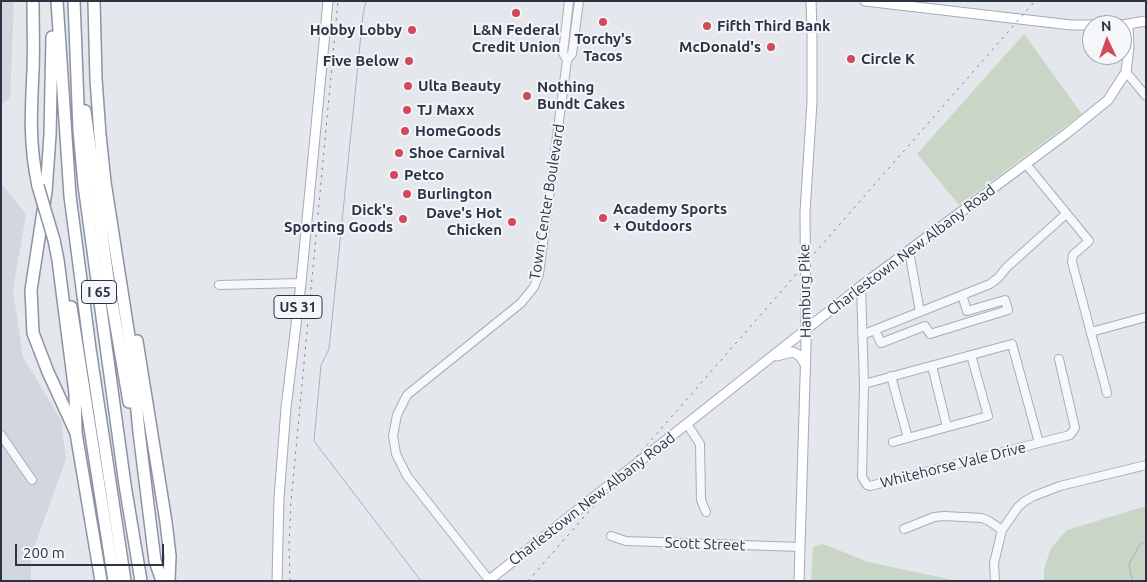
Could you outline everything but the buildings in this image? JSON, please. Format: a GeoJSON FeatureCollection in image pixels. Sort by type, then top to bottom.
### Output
{"type":"FeatureCollection","features":[{"type":"Feature","properties":{"kind":"highway"},"geometry":{"type":"LineString","coordinates":[[33,1],[30,135],[33,164],[58,260],[75,393],[76,433],[101,581]]}},
{"type":"Feature","properties":{"kind":"highway"},"geometry":{"type":"LineString","coordinates":[[53,1],[50,135],[46,192],[31,290],[33,334],[76,433]]}},
{"type":"Feature","properties":{"kind":"highway","name":"I 65"},"geometry":{"type":"LineString","coordinates":[[57,1],[70,196],[90,349],[125,581]]}},
{"type":"Feature","properties":{"kind":"highway"},"geometry":{"type":"LineString","coordinates":[[94,1],[96,79],[105,182],[131,349],[148,512]]}},
{"type":"Feature","properties":{"kind":"highway"},"geometry":{"type":"LineString","coordinates":[[74,5],[89,142],[108,279],[155,561],[162,581]]}},
{"type":"Feature","properties":{"kind":"highway","name":"I 65"},"geometry":{"type":"LineString","coordinates":[[74,5],[79,130],[84,185],[125,485],[141,581]]}},
{"type":"Feature","properties":{"kind":"highway"},"geometry":{"type":"LineString","coordinates":[[105,182],[129,288],[155,448],[170,556],[169,581]]}},
{"type":"Feature","properties":{"kind":"highway"},"geometry":{"type":"LineString","coordinates":[[58,260],[69,297],[77,342],[114,581]]}},
{"type":"Feature","properties":{"kind":"main road","name":"US 31"},"geometry":{"type":"LineString","coordinates":[[277,581],[280,478],[286,408],[301,283],[328,1]]}},
{"type":"Feature","properties":{"kind":"main road","name":"Hamburg Pike"},"geometry":{"type":"LineString","coordinates":[[799,581],[806,364],[805,212],[812,102],[811,1]]}},
{"type":"Feature","properties":{"kind":"main road"},"geometry":{"type":"LineString","coordinates":[[865,1],[1062,24],[1082,25]]}},
{"type":"Feature","properties":{"kind":"main road"},"geometry":{"type":"LineString","coordinates":[[1132,24],[1146,21]]}},
{"type":"Feature","properties":{"kind":"main road","name":"Charlestown New Albany Road"},"geometry":{"type":"LineString","coordinates":[[488,580],[861,286],[1026,164],[1108,100],[1126,72],[1127,65]]}},
{"type":"Feature","properties":{"kind":"main road"},"geometry":{"type":"LineString","coordinates":[[771,358],[793,352],[800,356],[806,364]]}},
{"type":"Feature","properties":{"kind":"street","name":"Town Center Boulevard"},"geometry":{"type":"LineString","coordinates":[[488,580],[407,476],[396,454],[393,436],[397,415],[407,395],[521,303],[534,287],[539,274],[544,241],[567,60],[564,53],[569,1]]}},
{"type":"Feature","properties":{"kind":"street","name":"Town Center Boulevard"},"geometry":{"type":"LineString","coordinates":[[567,60],[572,54],[579,1]]}},
{"type":"Feature","properties":{"kind":"street"},"geometry":{"type":"LineString","coordinates":[[1126,72],[1146,96]]}},
{"type":"Feature","properties":{"kind":"street"},"geometry":{"type":"LineString","coordinates":[[1026,164],[1089,242],[1073,255],[1072,259],[1107,393]]}},
{"type":"Feature","properties":{"kind":"street"},"geometry":{"type":"LineString","coordinates":[[862,335],[990,284],[1066,214]]}},
{"type":"Feature","properties":{"kind":"street"},"geometry":{"type":"LineString","coordinates":[[909,251],[920,312]]}},
{"type":"Feature","properties":{"kind":"street"},"geometry":{"type":"LineString","coordinates":[[219,285],[301,283]]}},
{"type":"Feature","properties":{"kind":"street","name":"Whitehorse Vale Drive"},"geometry":{"type":"LineString","coordinates":[[861,286],[864,384],[862,478],[866,485],[870,486],[1070,435],[1075,428],[1059,359]]}},
{"type":"Feature","properties":{"kind":"street"},"geometry":{"type":"LineString","coordinates":[[875,330],[881,343],[925,326],[930,334],[1008,310],[1005,300],[967,311],[962,295]]}},
{"type":"Feature","properties":{"kind":"street"},"geometry":{"type":"LineString","coordinates":[[1091,332],[1146,318]]}},
{"type":"Feature","properties":{"kind":"street"},"geometry":{"type":"LineString","coordinates":[[864,384],[1012,344],[1039,443]]}},
{"type":"Feature","properties":{"kind":"street"},"geometry":{"type":"LineString","coordinates":[[893,442],[988,416],[972,355]]}},
{"type":"Feature","properties":{"kind":"street"},"geometry":{"type":"LineString","coordinates":[[932,366],[947,427]]}},
{"type":"Feature","properties":{"kind":"street"},"geometry":{"type":"LineString","coordinates":[[891,376],[908,438]]}},
{"type":"Feature","properties":{"kind":"street"},"geometry":{"type":"LineString","coordinates":[[687,424],[700,444],[700,500],[706,512]]}},
{"type":"Feature","properties":{"kind":"street"},"geometry":{"type":"LineString","coordinates":[[1,435],[32,480]]}},
{"type":"Feature","properties":{"kind":"street"},"geometry":{"type":"LineString","coordinates":[[995,581],[994,563],[1002,530],[1018,507],[1034,496],[1060,486],[1146,465]]}},
{"type":"Feature","properties":{"kind":"street"},"geometry":{"type":"LineString","coordinates":[[904,529],[934,517],[944,516],[982,518],[1002,530]]}},
{"type":"Feature","properties":{"kind":"street","name":"Scott Street"},"geometry":{"type":"LineString","coordinates":[[611,536],[626,541],[800,547]]}},
{"type":"Feature","properties":{"kind":"shaded area"},"geometry":{"type":"Polygon","coordinates":[[[1,1],[14,1],[10,98],[1,105],[1,1]]]}},
{"type":"Feature","properties":{"kind":"shaded area"},"geometry":{"type":"Polygon","coordinates":[[[1,183],[26,214],[13,290],[23,357],[61,420],[66,459],[31,556],[31,581],[1,581],[1,183]]]}},
{"type":"Feature","properties":{"kind":"green space"},"geometry":{"type":"Polygon","coordinates":[[[1024,34],[1082,114],[959,205],[917,154],[1024,34]]]}},
{"type":"Feature","properties":{"kind":"green space"},"geometry":{"type":"Polygon","coordinates":[[[1146,506],[1146,581],[1044,581],[1044,569],[1051,548],[1067,530],[1146,506]]]}},
{"type":"Feature","properties":{"kind":"green space"},"geometry":{"type":"Polygon","coordinates":[[[823,544],[868,562],[958,581],[811,581],[813,547],[823,544]]]}},
{"type":"Feature","properties":{"kind":"waterway"},"geometry":{"type":"LineString","coordinates":[[366,1],[363,15],[329,349],[321,365],[314,441],[421,581]]}},
{"type":"Feature","properties":{"kind":"waterway"},"geometry":{"type":"LineString","coordinates":[[1132,580],[1129,564],[1140,544],[1146,541]]}},
{"type":"Feature","properties":{"kind":"railway"},"geometry":{"type":"LineString","coordinates":[[290,581],[291,502],[338,1]]}},
{"type":"Feature","properties":{"kind":"railway"},"geometry":{"type":"LineString","coordinates":[[528,581],[1035,1]]}},
{"type":"Feature","properties":{"kind":"place","name":"L&N Federal Credit Union"},"geometry":{"type":"Point","coordinates":[516,13]}},
{"type":"Feature","properties":{"kind":"place","name":"Torchy's Tacos"},"geometry":{"type":"Point","coordinates":[603,22]}},
{"type":"Feature","properties":{"kind":"place","name":"Fifth Third Bank"},"geometry":{"type":"Point","coordinates":[707,26]}},
{"type":"Feature","properties":{"kind":"place","name":"Hobby Lobby"},"geometry":{"type":"Point","coordinates":[412,30]}},
{"type":"Feature","properties":{"kind":"place","name":"McDonald's"},"geometry":{"type":"Point","coordinates":[771,47]}},
{"type":"Feature","properties":{"kind":"place","name":"Circle K"},"geometry":{"type":"Point","coordinates":[851,59]}},
{"type":"Feature","properties":{"kind":"place","name":"Five Below"},"geometry":{"type":"Point","coordinates":[409,61]}},
{"type":"Feature","properties":{"kind":"place","name":"Ulta Beauty"},"geometry":{"type":"Point","coordinates":[408,86]}},
{"type":"Feature","properties":{"kind":"place","name":"Nothing Bundt Cakes"},"geometry":{"type":"Point","coordinates":[527,96]}},
{"type":"Feature","properties":{"kind":"place","name":"TJ Maxx"},"geometry":{"type":"Point","coordinates":[407,110]}},
{"type":"Feature","properties":{"kind":"place","name":"HomeGoods"},"geometry":{"type":"Point","coordinates":[405,131]}},
{"type":"Feature","properties":{"kind":"place","name":"Shoe Carnival"},"geometry":{"type":"Point","coordinates":[399,153]}},
{"type":"Feature","properties":{"kind":"place","name":"Petco"},"geometry":{"type":"Point","coordinates":[394,175]}},
{"type":"Feature","properties":{"kind":"place","name":"Burlington"},"geometry":{"type":"Point","coordinates":[407,194]}},
{"type":"Feature","properties":{"kind":"place","name":"Academy Sports + Outdoors"},"geometry":{"type":"Point","coordinates":[603,218]}},
{"type":"Feature","properties":{"kind":"place","name":"Dick's Sporting Goods"},"geometry":{"type":"Point","coordinates":[403,219]}},
{"type":"Feature","properties":{"kind":"place","name":"Dave's Hot Chicken"},"geometry":{"type":"Point","coordinates":[512,222]}}]}
